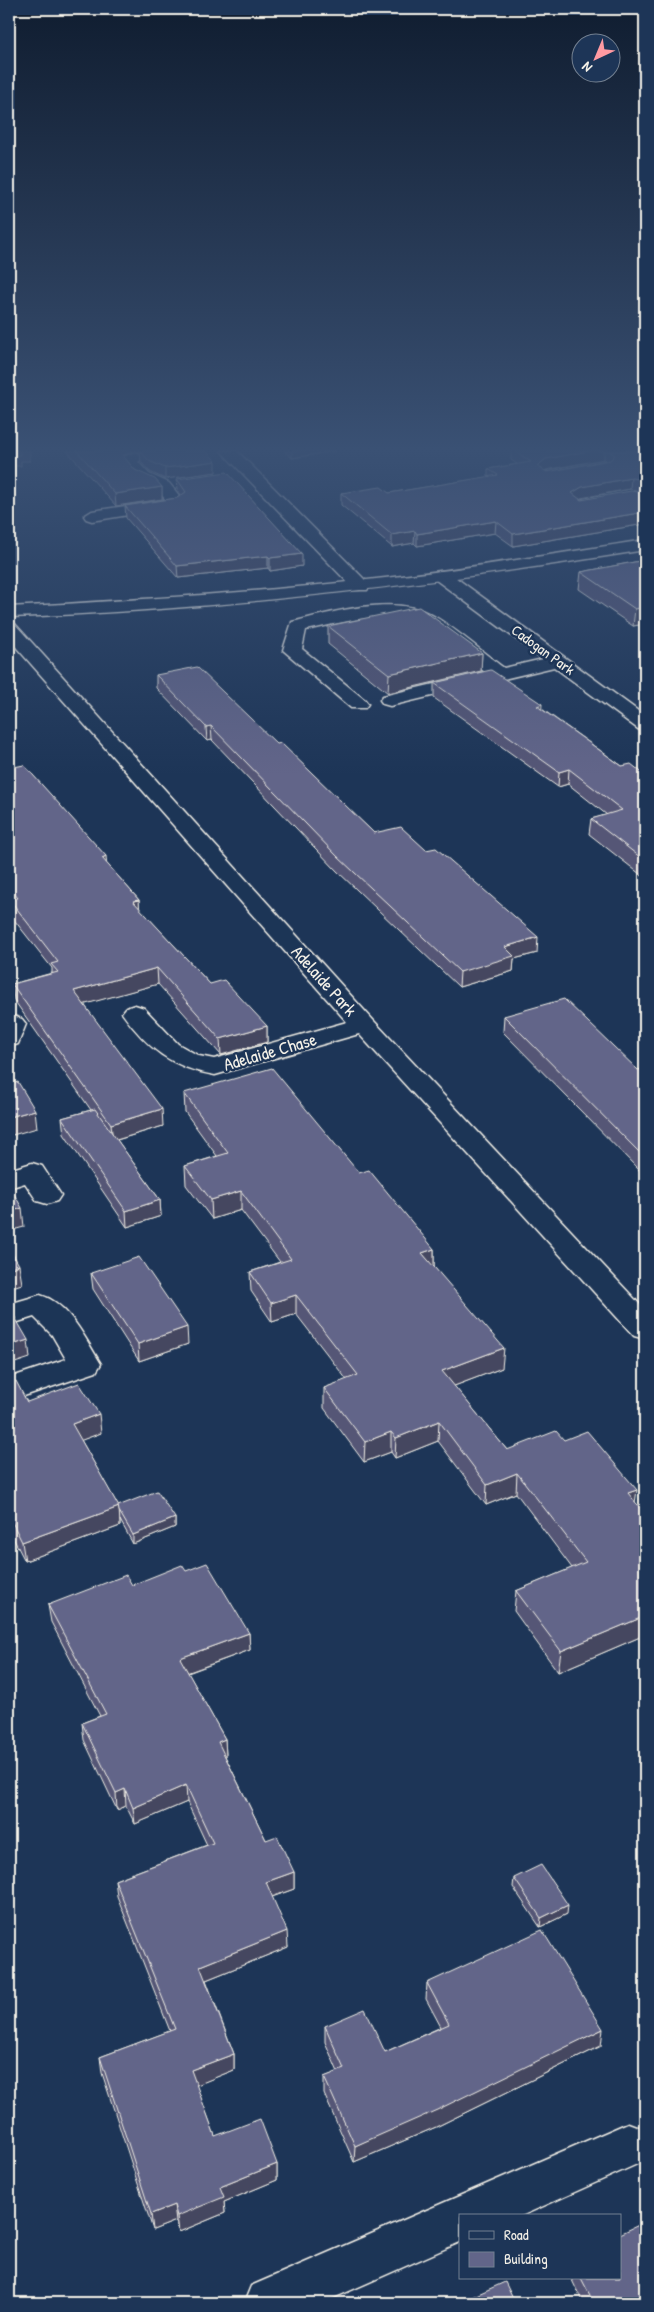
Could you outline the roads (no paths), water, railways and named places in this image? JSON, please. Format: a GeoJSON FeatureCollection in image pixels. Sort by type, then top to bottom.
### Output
{"type":"FeatureCollection","features":[{"type":"Feature","properties":{"kind":"street"},"geometry":{"type":"LineString","coordinates":[[334,559],[361,586]]}},
{"type":"Feature","properties":{"kind":"street"},"geometry":{"type":"LineString","coordinates":[[9,612],[131,606],[361,586],[554,559]]}},
{"type":"Feature","properties":{"kind":"street","name":"Cadogan Park"},"geometry":{"type":"LineString","coordinates":[[442,576],[645,725]]}},
{"type":"Feature","properties":{"kind":"street"},"geometry":{"type":"LineString","coordinates":[[358,704],[292,650],[298,626],[354,615],[397,610],[409,611],[424,617],[501,675]]}},
{"type":"Feature","properties":{"kind":"street","name":"Adelaide Park"},"geometry":{"type":"LineString","coordinates":[[9,628],[364,1025],[645,1329]]}},
{"type":"Feature","properties":{"kind":"street"},"geometry":{"type":"LineString","coordinates":[[390,700],[558,660]]}},
{"type":"Feature","properties":{"kind":"street","name":"Adelaide Chase"},"geometry":{"type":"LineString","coordinates":[[135,1013],[157,1040],[178,1056],[199,1066],[215,1067],[364,1025]]}},
{"type":"Feature","properties":{"kind":"street"},"geometry":{"type":"LineString","coordinates":[[9,1179],[32,1172],[46,1195]]}},
{"type":"Feature","properties":{"kind":"street"},"geometry":{"type":"LineString","coordinates":[[9,1390],[85,1364],[63,1328],[40,1305],[18,1312]]}},
{"type":"Feature","properties":{"kind":"street"},"geometry":{"type":"LineString","coordinates":[[473,2214],[628,2146]]}},
{"type":"Feature","properties":{"kind":"street"},"geometry":{"type":"LineString","coordinates":[[268,2303],[459,2219]]}}]}
